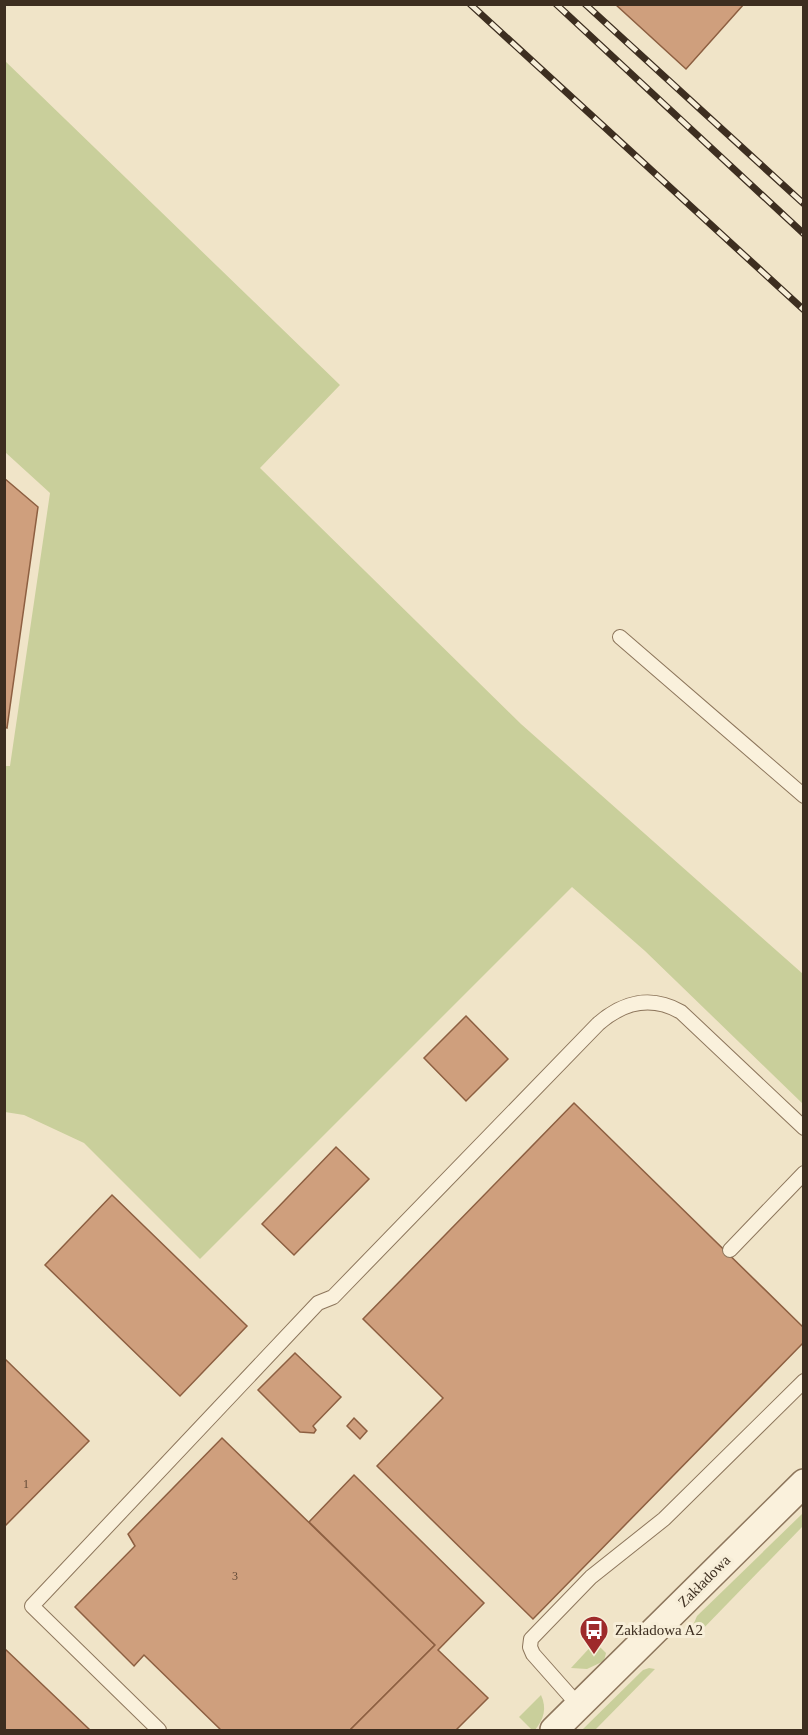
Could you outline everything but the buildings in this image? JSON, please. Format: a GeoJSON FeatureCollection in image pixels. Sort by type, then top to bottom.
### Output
{"type":"FeatureCollection","features":[{"type":"Feature","properties":{"kind":"street","name":"Zakładowa"},"geometry":{"type":"LineString","coordinates":[[554,1731],[804,1483]]}},
{"type":"Feature","properties":{"kind":"lane"},"geometry":{"type":"LineString","coordinates":[[620,637],[804,796]]}},
{"type":"Feature","properties":{"kind":"lane"},"geometry":{"type":"LineString","coordinates":[[159,1731],[32,1606],[318,1303],[333,1298],[598,1024],[612,1012],[643,1002],[669,1005],[681,1012],[804,1128]]}},
{"type":"Feature","properties":{"kind":"lane"},"geometry":{"type":"LineString","coordinates":[[730,1250],[804,1173]]}},
{"type":"Feature","properties":{"kind":"lane"},"geometry":{"type":"LineString","coordinates":[[579,1706],[533,1654],[530,1647],[531,1639],[591,1577],[664,1519],[804,1381]]}},
{"type":"Feature","properties":{"kind":"green space"},"geometry":{"type":"Polygon","coordinates":[[[4,60],[340,385],[260,468],[521,724],[803,974],[803,1104],[645,951],[572,887],[200,1259],[84,1143],[24,1115],[5,1112],[5,766],[10,766],[50,493],[5,452],[4,60]]]}},
{"type":"Feature","properties":{"kind":"green space"},"geometry":{"type":"Polygon","coordinates":[[[803,1513],[803,1526],[695,1637],[691,1630],[697,1616],[803,1513]]]}},
{"type":"Feature","properties":{"kind":"green space"},"geometry":{"type":"Polygon","coordinates":[[[595,1642],[606,1653],[604,1661],[587,1669],[571,1668],[595,1642]]]}},
{"type":"Feature","properties":{"kind":"green space"},"geometry":{"type":"Polygon","coordinates":[[[655,1669],[595,1730],[582,1730],[643,1670],[655,1669]]]}},
{"type":"Feature","properties":{"kind":"green space"},"geometry":{"type":"Polygon","coordinates":[[[541,1695],[544,1713],[538,1726],[532,1730],[519,1717],[541,1695]]]}},
{"type":"Feature","properties":{"kind":"railway"},"geometry":{"type":"LineString","coordinates":[[470,4],[804,310]]}},
{"type":"Feature","properties":{"kind":"railway"},"geometry":{"type":"LineString","coordinates":[[556,4],[804,234]]}},
{"type":"Feature","properties":{"kind":"railway"},"geometry":{"type":"LineString","coordinates":[[585,4],[804,204]]}},
{"type":"Feature","properties":{"kind":"place","name":"Zakładowa A2"},"geometry":{"type":"Point","coordinates":[594,1656]}}]}
